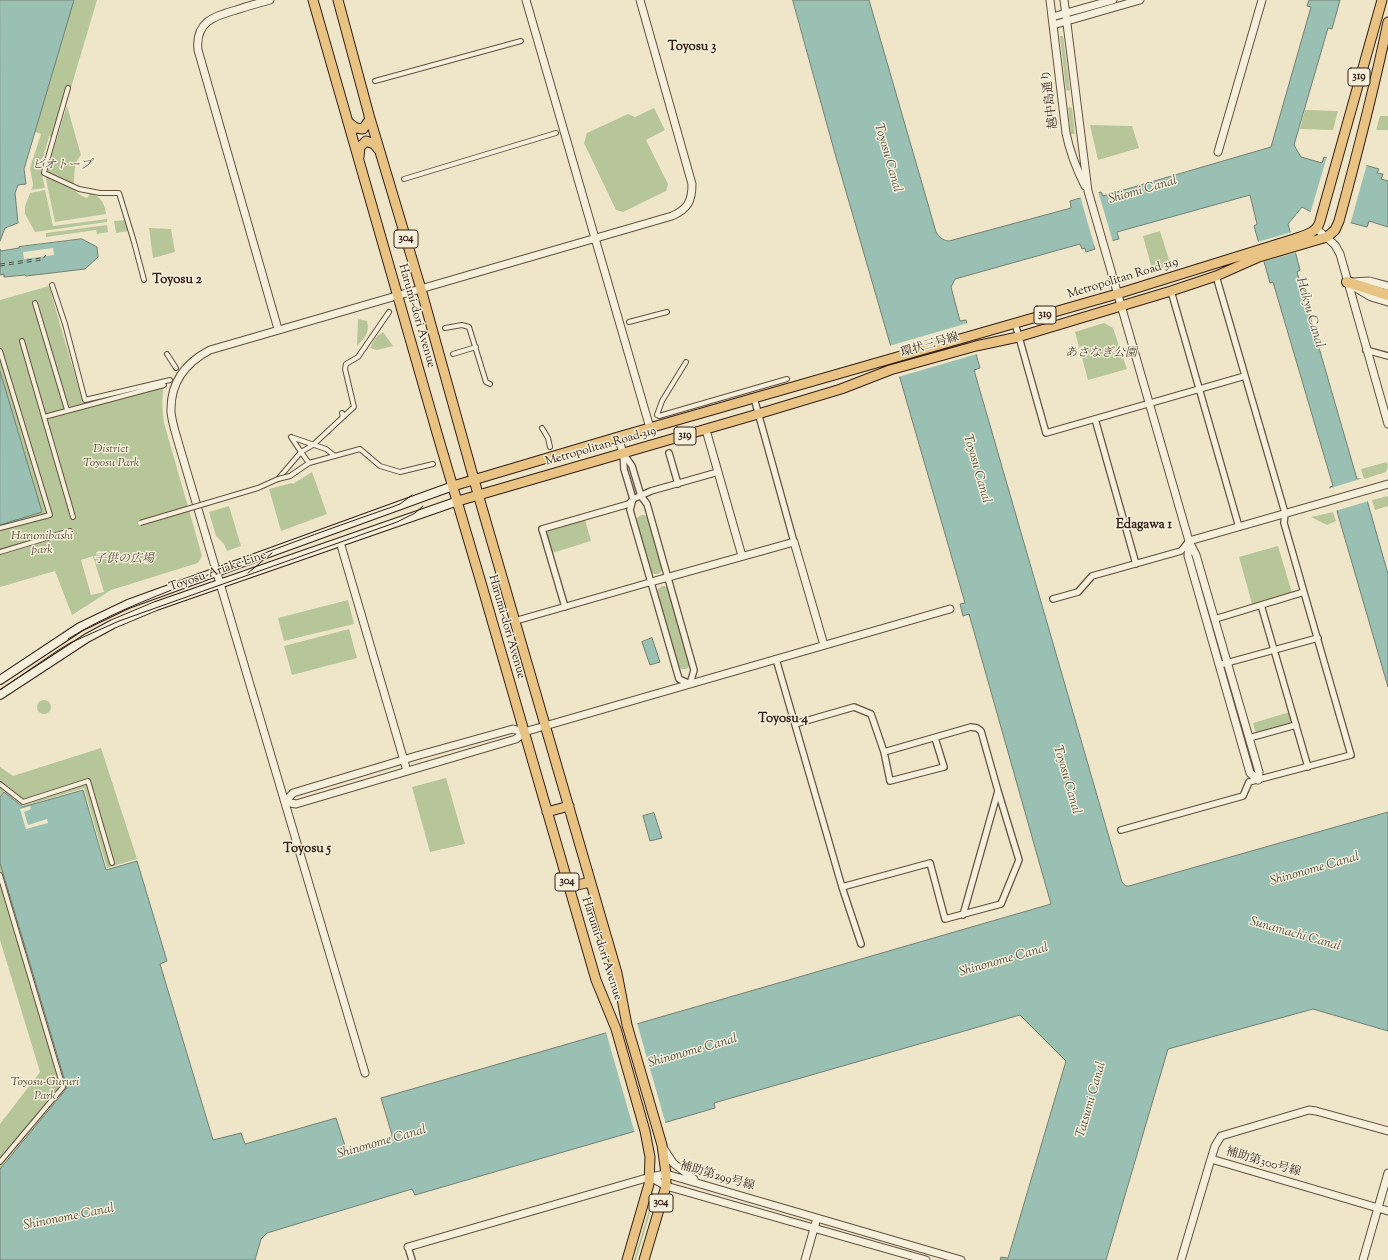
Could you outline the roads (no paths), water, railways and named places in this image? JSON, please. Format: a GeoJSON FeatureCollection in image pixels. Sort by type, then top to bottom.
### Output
{"type":"FeatureCollection","features":[{"type":"Feature","properties":{"kind":"highway"},"geometry":{"type":"LineString","coordinates":[[1348,282],[1388,294]]}},
{"type":"Feature","properties":{"kind":"main road","name":"Harumi-dori Avenue"},"geometry":{"type":"LineString","coordinates":[[313,0],[596,980],[616,1029],[645,1131],[650,1157],[650,1184],[627,1260]]}},
{"type":"Feature","properties":{"kind":"main road","name":"Harumi-dori Avenue"},"geometry":{"type":"LineString","coordinates":[[338,0],[369,115],[421,289],[478,494],[617,974],[627,1026],[662,1145],[666,1186],[644,1260]]}},
{"type":"Feature","properties":{"kind":"main road","name":"319"},"geometry":{"type":"LineString","coordinates":[[1295,243],[1317,229],[1322,217],[1355,93],[1382,0]]}},
{"type":"Feature","properties":{"kind":"main road","name":"319"},"geometry":{"type":"LineString","coordinates":[[1258,254],[1295,243],[1327,237],[1335,230],[1339,221],[1372,97],[1388,22]]}},
{"type":"Feature","properties":{"kind":"main road"},"geometry":{"type":"LineString","coordinates":[[1360,77],[1363,82],[1371,84],[1376,81]]}},
{"type":"Feature","properties":{"kind":"main road"},"geometry":{"type":"LineString","coordinates":[[1355,93],[1361,91],[1366,92],[1372,97]]}},
{"type":"Feature","properties":{"kind":"main road"},"geometry":{"type":"LineString","coordinates":[[349,123],[356,128],[363,129],[370,119],[369,115]]}},
{"type":"Feature","properties":{"kind":"main road"},"geometry":{"type":"LineString","coordinates":[[359,158],[360,147],[366,141],[374,144],[380,152]]}},
{"type":"Feature","properties":{"kind":"main road","name":"Metropolitan Road 319"},"geometry":{"type":"LineString","coordinates":[[976,346],[1018,337],[1216,276],[1258,254]]}},
{"type":"Feature","properties":{"kind":"main road","name":"Metropolitan Road 319"},"geometry":{"type":"LineString","coordinates":[[973,335],[1258,254]]}},
{"type":"Feature","properties":{"kind":"main road","name":"環状三号線"},"geometry":{"type":"LineString","coordinates":[[887,360],[973,335]]}},
{"type":"Feature","properties":{"kind":"main road","name":"環状三号線"},"geometry":{"type":"LineString","coordinates":[[890,370],[976,346]]}},
{"type":"Feature","properties":{"kind":"main road","name":"Metropolitan Road 319"},"geometry":{"type":"LineString","coordinates":[[474,478],[887,360]]}},
{"type":"Feature","properties":{"kind":"main road","name":"Metropolitan Road 319"},"geometry":{"type":"LineString","coordinates":[[478,494],[706,430],[840,389],[890,370]]}},
{"type":"Feature","properties":{"kind":"main road","name":"319"},"geometry":{"type":"LineString","coordinates":[[453,486],[474,478]]}},
{"type":"Feature","properties":{"kind":"main road","name":"Toyosu-Ariake Line"},"geometry":{"type":"LineString","coordinates":[[0,680],[61,639],[102,616],[128,604],[453,486]]}},
{"type":"Feature","properties":{"kind":"main road","name":"319"},"geometry":{"type":"LineString","coordinates":[[458,501],[478,494]]}},
{"type":"Feature","properties":{"kind":"main road","name":"Toyosu-Ariake Line"},"geometry":{"type":"LineString","coordinates":[[0,695],[69,649],[102,630],[156,606],[458,501]]}},
{"type":"Feature","properties":{"kind":"main road"},"geometry":{"type":"LineString","coordinates":[[547,812],[569,806]]}},
{"type":"Feature","properties":{"kind":"main road"},"geometry":{"type":"LineString","coordinates":[[569,887],[590,882]]}},
{"type":"Feature","properties":{"kind":"street"},"geometry":{"type":"LineString","coordinates":[[270,0],[211,18],[200,30],[197,43],[278,329]]}},
{"type":"Feature","properties":{"kind":"street"},"geometry":{"type":"LineString","coordinates":[[526,0],[650,428]]}},
{"type":"Feature","properties":{"kind":"street"},"geometry":{"type":"LineString","coordinates":[[366,1073],[173,424],[171,412],[172,396],[177,379],[185,368],[198,356],[210,350],[278,329],[672,216],[681,212],[688,204],[692,194],[692,184],[640,0]]}},
{"type":"Feature","properties":{"kind":"street","name":"越中島通り"},"geometry":{"type":"LineString","coordinates":[[1050,0],[1069,150],[1088,191]]}},
{"type":"Feature","properties":{"kind":"street","name":"越中島通り"},"geometry":{"type":"LineString","coordinates":[[1064,0],[1088,191],[1188,541]]}},
{"type":"Feature","properties":{"kind":"street"},"geometry":{"type":"LineString","coordinates":[[1053,21],[1113,0]]}},
{"type":"Feature","properties":{"kind":"street"},"geometry":{"type":"LineString","coordinates":[[1066,17],[1140,0]]}},
{"type":"Feature","properties":{"kind":"street"},"geometry":{"type":"LineString","coordinates":[[1218,152],[1262,0]]}},
{"type":"Feature","properties":{"kind":"street"},"geometry":{"type":"LineString","coordinates":[[375,81],[521,41]]}},
{"type":"Feature","properties":{"kind":"street"},"geometry":{"type":"LineString","coordinates":[[68,88],[44,173],[79,189],[100,194],[119,193],[144,280]]}},
{"type":"Feature","properties":{"kind":"street"},"geometry":{"type":"LineString","coordinates":[[404,179],[556,133]]}},
{"type":"Feature","properties":{"kind":"street"},"geometry":{"type":"LineString","coordinates":[[1317,229],[1335,245],[1340,254],[1388,424]]}},
{"type":"Feature","properties":{"kind":"street"},"geometry":{"type":"LineString","coordinates":[[1121,830],[1242,796],[1249,782],[1351,755],[1284,523],[1285,513],[1216,276]]}},
{"type":"Feature","properties":{"kind":"street"},"geometry":{"type":"LineString","coordinates":[[1348,282],[1369,281],[1388,286]]}},
{"type":"Feature","properties":{"kind":"street"},"geometry":{"type":"LineString","coordinates":[[1348,282],[1371,297],[1388,302]]}},
{"type":"Feature","properties":{"kind":"street"},"geometry":{"type":"LineString","coordinates":[[52,285],[65,324],[85,400],[170,380]]}},
{"type":"Feature","properties":{"kind":"street"},"geometry":{"type":"LineString","coordinates":[[1170,291],[1239,527]]}},
{"type":"Feature","properties":{"kind":"street"},"geometry":{"type":"LineString","coordinates":[[35,303],[67,410]]}},
{"type":"Feature","properties":{"kind":"street"},"geometry":{"type":"LineString","coordinates":[[278,479],[301,452],[313,445],[342,415],[354,407],[345,369],[346,364],[358,357],[389,312]]}},
{"type":"Feature","properties":{"kind":"street"},"geometry":{"type":"LineString","coordinates":[[629,322],[667,312]]}},
{"type":"Feature","properties":{"kind":"street"},"geometry":{"type":"LineString","coordinates":[[1015,323],[1046,433],[1245,376]]}},
{"type":"Feature","properties":{"kind":"street"},"geometry":{"type":"LineString","coordinates":[[446,328],[462,325],[469,327],[486,382],[490,384]]}},
{"type":"Feature","properties":{"kind":"street"},"geometry":{"type":"LineString","coordinates":[[22,341],[73,517]]}},
{"type":"Feature","properties":{"kind":"street"},"geometry":{"type":"LineString","coordinates":[[453,354],[476,348]]}},
{"type":"Feature","properties":{"kind":"street"},"geometry":{"type":"LineString","coordinates":[[1366,350],[1388,356]]}},
{"type":"Feature","properties":{"kind":"street"},"geometry":{"type":"LineString","coordinates":[[0,351],[50,515],[0,528]]}},
{"type":"Feature","properties":{"kind":"street"},"geometry":{"type":"LineString","coordinates":[[168,354],[176,368]]}},
{"type":"Feature","properties":{"kind":"street"},"geometry":{"type":"LineString","coordinates":[[686,362],[662,401],[658,415],[787,379]]}},
{"type":"Feature","properties":{"kind":"street"},"geometry":{"type":"LineString","coordinates":[[44,417],[164,385]]}},
{"type":"Feature","properties":{"kind":"street"},"geometry":{"type":"LineString","coordinates":[[754,398],[824,645]]}},
{"type":"Feature","properties":{"kind":"street"},"geometry":{"type":"LineString","coordinates":[[1095,419],[1136,564]]}},
{"type":"Feature","properties":{"kind":"street"},"geometry":{"type":"LineString","coordinates":[[542,428],[548,438],[550,447]]}},
{"type":"Feature","properties":{"kind":"street"},"geometry":{"type":"LineString","coordinates":[[706,430],[742,556]]}},
{"type":"Feature","properties":{"kind":"street"},"geometry":{"type":"LineString","coordinates":[[309,463],[291,437],[326,449],[335,456]]}},
{"type":"Feature","properties":{"kind":"street"},"geometry":{"type":"LineString","coordinates":[[618,437],[623,453],[624,469],[633,499],[630,510],[679,679],[690,684]]}},
{"type":"Feature","properties":{"kind":"street"},"geometry":{"type":"LineString","coordinates":[[140,523],[258,488],[278,479],[290,476],[309,463],[360,449],[380,466],[400,472],[433,464]]}},
{"type":"Feature","properties":{"kind":"street"},"geometry":{"type":"LineString","coordinates":[[623,453],[632,466],[641,496],[647,504],[694,670],[690,684]]}},
{"type":"Feature","properties":{"kind":"street"},"geometry":{"type":"LineString","coordinates":[[669,453],[678,484]]}},
{"type":"Feature","properties":{"kind":"street"},"geometry":{"type":"LineString","coordinates":[[565,607],[542,529],[628,504],[633,499],[651,491],[718,472]]}},
{"type":"Feature","properties":{"kind":"street"},"geometry":{"type":"LineString","coordinates":[[1053,599],[1078,592],[1092,576],[1181,551],[1188,541],[1388,484]]}},
{"type":"Feature","properties":{"kind":"street"},"geometry":{"type":"LineString","coordinates":[[0,552],[70,531]]}},
{"type":"Feature","properties":{"kind":"street"},"geometry":{"type":"LineString","coordinates":[[1188,541],[1196,555],[1228,663],[1259,772],[1258,780]]}},
{"type":"Feature","properties":{"kind":"street"},"geometry":{"type":"LineString","coordinates":[[1188,541],[1188,556],[1250,773],[1258,780]]}},
{"type":"Feature","properties":{"kind":"street"},"geometry":{"type":"LineString","coordinates":[[340,542],[407,771]]}},
{"type":"Feature","properties":{"kind":"street"},"geometry":{"type":"LineString","coordinates":[[515,621],[794,542]]}},
{"type":"Feature","properties":{"kind":"street"},"geometry":{"type":"LineString","coordinates":[[1215,619],[1304,592]]}},
{"type":"Feature","properties":{"kind":"street"},"geometry":{"type":"LineString","coordinates":[[1261,605],[1308,767]]}},
{"type":"Feature","properties":{"kind":"street"},"geometry":{"type":"LineString","coordinates":[[285,802],[296,804],[516,739],[524,732],[950,609]]}},
{"type":"Feature","properties":{"kind":"street"},"geometry":{"type":"LineString","coordinates":[[1219,665],[1318,638]]}},
{"type":"Feature","properties":{"kind":"street"},"geometry":{"type":"LineString","coordinates":[[776,659],[842,887],[861,944]]}},
{"type":"Feature","properties":{"kind":"street"},"geometry":{"type":"LineString","coordinates":[[795,724],[854,707],[871,714],[884,752],[890,781],[944,767],[935,738]]}},
{"type":"Feature","properties":{"kind":"street"},"geometry":{"type":"LineString","coordinates":[[1249,738],[1296,725]]}},
{"type":"Feature","properties":{"kind":"street"},"geometry":{"type":"LineString","coordinates":[[842,887],[930,863],[945,919],[1001,904],[1019,860],[981,731],[977,728],[971,728],[884,752]]}},
{"type":"Feature","properties":{"kind":"street"},"geometry":{"type":"LineString","coordinates":[[285,802],[293,793],[404,760],[513,729],[524,732]]}},
{"type":"Feature","properties":{"kind":"street"},"geometry":{"type":"LineString","coordinates":[[0,784],[23,802],[88,781],[112,863]]}},
{"type":"Feature","properties":{"kind":"street"},"geometry":{"type":"LineString","coordinates":[[962,915],[998,791]]}},
{"type":"Feature","properties":{"kind":"street"},"geometry":{"type":"LineString","coordinates":[[0,875],[63,1087],[0,1162]]}},
{"type":"Feature","properties":{"kind":"street"},"geometry":{"type":"LineString","coordinates":[[1211,1159],[1215,1146],[1221,1136],[1309,1110],[1388,1131]]}},
{"type":"Feature","properties":{"kind":"street"},"geometry":{"type":"LineString","coordinates":[[662,1145],[669,1159],[678,1168],[692,1178],[709,1186]]}},
{"type":"Feature","properties":{"kind":"street","name":"補助第300号線"},"geometry":{"type":"LineString","coordinates":[[1181,1260],[1211,1159],[1388,1211]]}},
{"type":"Feature","properties":{"kind":"street"},"geometry":{"type":"LineString","coordinates":[[1363,1260],[1388,1173]]}},
{"type":"Feature","properties":{"kind":"street","name":"補助第299号線"},"geometry":{"type":"LineString","coordinates":[[650,1176],[666,1174],[961,1260]]}},
{"type":"Feature","properties":{"kind":"street"},"geometry":{"type":"LineString","coordinates":[[412,1260],[408,1247],[650,1176]]}},
{"type":"Feature","properties":{"kind":"street","name":"補助第299号線"},"geometry":{"type":"LineString","coordinates":[[650,1176],[666,1186],[926,1260]]}},
{"type":"Feature","properties":{"kind":"street"},"geometry":{"type":"LineString","coordinates":[[804,1260],[817,1218]]}},
{"type":"Feature","properties":{"kind":"water"},"geometry":{"type":"Polygon","coordinates":[[[0,0],[74,0],[24,169],[26,184],[18,185],[15,193],[18,223],[5,228],[0,241],[0,0]]]}},
{"type":"Feature","properties":{"kind":"water"},"geometry":{"type":"Polygon","coordinates":[[[793,0],[869,0],[936,232],[941,238],[949,241],[1071,208],[1070,201],[1101,192],[1103,196],[1271,147],[1311,7],[1307,6],[1309,0],[1340,0],[1332,29],[1328,28],[1294,145],[1301,157],[1322,163],[1324,157],[1328,158],[1329,155],[1379,169],[1377,173],[1383,174],[1381,179],[1388,181],[1388,227],[1369,221],[1367,227],[1313,213],[1302,207],[1288,224],[1300,270],[1297,272],[1357,479],[1361,479],[1388,574],[1388,687],[1330,487],[1333,486],[1273,282],[1270,283],[1254,226],[1257,224],[1250,195],[1117,232],[1119,239],[1094,245],[1095,249],[1086,252],[1085,248],[1082,249],[1080,244],[955,279],[951,287],[960,321],[966,320],[980,368],[974,370],[1122,882],[1126,886],[1129,886],[1388,812],[1388,1031],[1313,1009],[1168,1049],[1106,1260],[1000,1260],[1001,1257],[1008,1258],[1066,1061],[1020,1015],[714,1103],[715,1108],[415,1195],[412,1189],[267,1233],[261,1239],[255,1260],[0,1260],[0,1169],[67,1088],[0,863],[0,797],[4,792],[23,807],[83,790],[106,870],[137,861],[167,961],[160,964],[213,1140],[241,1133],[245,1144],[336,1118],[347,1152],[391,1137],[392,1135],[381,1098],[1051,904],[969,614],[963,616],[960,604],[965,603],[834,150],[793,0]]]}},
{"type":"Feature","properties":{"kind":"water"},"geometry":{"type":"Polygon","coordinates":[[[82,239],[97,247],[98,257],[85,269],[26,276],[4,277],[4,274],[0,275],[0,249],[1,251],[19,247],[82,239]]]}},
{"type":"Feature","properties":{"kind":"water"},"geometry":{"type":"Polygon","coordinates":[[[0,371],[42,512],[0,525],[0,371]]]}},
{"type":"Feature","properties":{"kind":"water"},"geometry":{"type":"Polygon","coordinates":[[[652,638],[660,662],[650,665],[642,642],[652,638]]]}},
{"type":"Feature","properties":{"kind":"water"},"geometry":{"type":"Polygon","coordinates":[[[654,813],[662,838],[650,841],[643,816],[654,813]]]}},
{"type":"Feature","properties":{"kind":"tram line"},"geometry":{"type":"LineString","coordinates":[[68,639],[96,623],[141,602],[263,554],[400,504],[412,495]]}},
{"type":"Feature","properties":{"kind":"tram line"},"geometry":{"type":"LineString","coordinates":[[0,690],[70,643],[119,621],[397,522],[415,513],[423,506]]}},
{"type":"Feature","properties":{"kind":"tram line"},"geometry":{"type":"LineString","coordinates":[[248,573],[272,553]]}},
{"type":"Feature","properties":{"kind":"district","name":"Toyosu 3"},"geometry":{"type":"Point","coordinates":[692,48]}},
{"type":"Feature","properties":{"kind":"district","name":"Toyosu 2"},"geometry":{"type":"Point","coordinates":[177,281]}},
{"type":"Feature","properties":{"kind":"district","name":"Edagawa 1"},"geometry":{"type":"Point","coordinates":[1144,526]}},
{"type":"Feature","properties":{"kind":"district","name":"Toyosu 4"},"geometry":{"type":"Point","coordinates":[783,720]}},
{"type":"Feature","properties":{"kind":"district","name":"Toyosu 5"},"geometry":{"type":"Point","coordinates":[307,850]}},
{"type":"Feature","properties":{"kind":"water label","name":"Toyosu Canal"},"geometry":{"type":"Point","coordinates":[887,158]}},
{"type":"Feature","properties":{"kind":"water label","name":"Shiomi Canal"},"geometry":{"type":"Point","coordinates":[1143,191]}},
{"type":"Feature","properties":{"kind":"water label","name":"Heikyu Canal"},"geometry":{"type":"Point","coordinates":[1309,313]}},
{"type":"Feature","properties":{"kind":"water label","name":"Toyosu Canal"},"geometry":{"type":"Point","coordinates":[976,469]}},
{"type":"Feature","properties":{"kind":"water label","name":"Toyosu Canal"},"geometry":{"type":"Point","coordinates":[1066,780]}},
{"type":"Feature","properties":{"kind":"water label","name":"Shinonome Canal"},"geometry":{"type":"Point","coordinates":[1315,870]}},
{"type":"Feature","properties":{"kind":"water label","name":"Sunamachi Canal"},"geometry":{"type":"Point","coordinates":[1295,935]}},
{"type":"Feature","properties":{"kind":"water label","name":"Shinonome Canal"},"geometry":{"type":"Point","coordinates":[1004,961]}},
{"type":"Feature","properties":{"kind":"water label","name":"Shinonome Canal"},"geometry":{"type":"Point","coordinates":[693,1052]}},
{"type":"Feature","properties":{"kind":"water label","name":"Tatsumi Canal"},"geometry":{"type":"Point","coordinates":[1092,1100]}},
{"type":"Feature","properties":{"kind":"water label","name":"Shinonome Canal"},"geometry":{"type":"Point","coordinates":[382,1143]}},
{"type":"Feature","properties":{"kind":"water label","name":"Shinonome Canal"},"geometry":{"type":"Point","coordinates":[69,1218]}},
{"type":"Feature","properties":{"kind":"park label","name":"ビオトープ"},"geometry":{"type":"Point","coordinates":[62,166]}},
{"type":"Feature","properties":{"kind":"park label","name":"あさなぎ公園"},"geometry":{"type":"Point","coordinates":[1101,354]}},
{"type":"Feature","properties":{"kind":"park label","name":"District Toyosu Park"},"geometry":{"type":"Point","coordinates":[111,457]}},
{"type":"Feature","properties":{"kind":"park label","name":"Harumibashi park"},"geometry":{"type":"Point","coordinates":[42,544]}},
{"type":"Feature","properties":{"kind":"park label","name":"子供の広場"},"geometry":{"type":"Point","coordinates":[124,560]}},
{"type":"Feature","properties":{"kind":"park label","name":"Toyosu-Gururi Park"},"geometry":{"type":"Point","coordinates":[45,1090]}}]}
